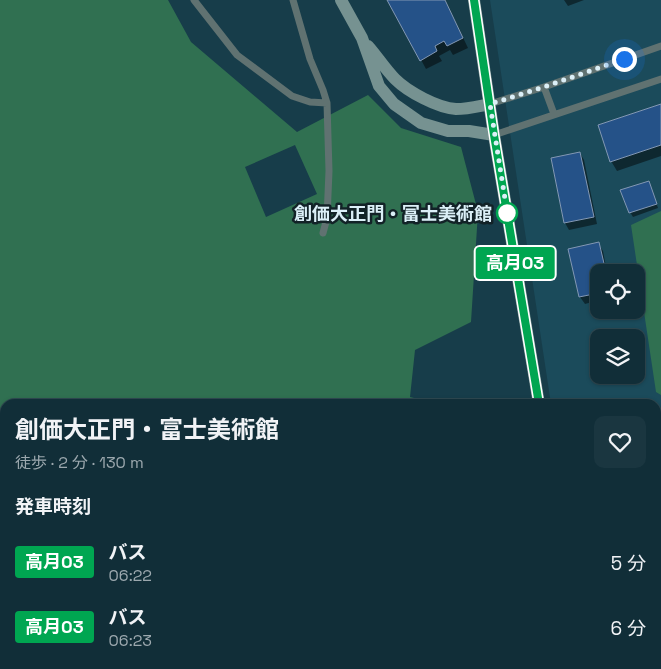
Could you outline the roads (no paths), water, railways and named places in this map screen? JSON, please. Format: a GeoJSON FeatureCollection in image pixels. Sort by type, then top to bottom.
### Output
{"type":"FeatureCollection","features":[{"type":"Feature","properties":{"kind":"street"},"geometry":{"type":"LineString","coordinates":[[341,0],[362,38],[379,86],[394,104],[421,123],[448,132],[469,131],[494,135]]}},
{"type":"Feature","properties":{"kind":"street"},"geometry":{"type":"LineString","coordinates":[[474,0],[494,135],[538,399]]}},
{"type":"Feature","properties":{"kind":"street"},"geometry":{"type":"LineString","coordinates":[[362,38],[395,79],[435,104],[454,109],[490,104]]}},
{"type":"Feature","properties":{"kind":"lane"},"geometry":{"type":"LineString","coordinates":[[194,0],[237,55],[292,96],[310,102],[327,104]]}},
{"type":"Feature","properties":{"kind":"lane"},"geometry":{"type":"LineString","coordinates":[[293,0],[310,58],[327,104],[329,170],[327,218],[323,233]]}},
{"type":"Feature","properties":{"kind":"lane"},"geometry":{"type":"LineString","coordinates":[[490,104],[661,46]]}},
{"type":"Feature","properties":{"kind":"lane"},"geometry":{"type":"LineString","coordinates":[[494,135],[661,79]]}},
{"type":"Feature","properties":{"kind":"lane"},"geometry":{"type":"LineString","coordinates":[[544,87],[554,114]]}},
{"type":"Feature","properties":{"kind":"place","name":"創価大正門・富士美術館"},"geometry":{"type":"Point","coordinates":[507,213]}}]}
